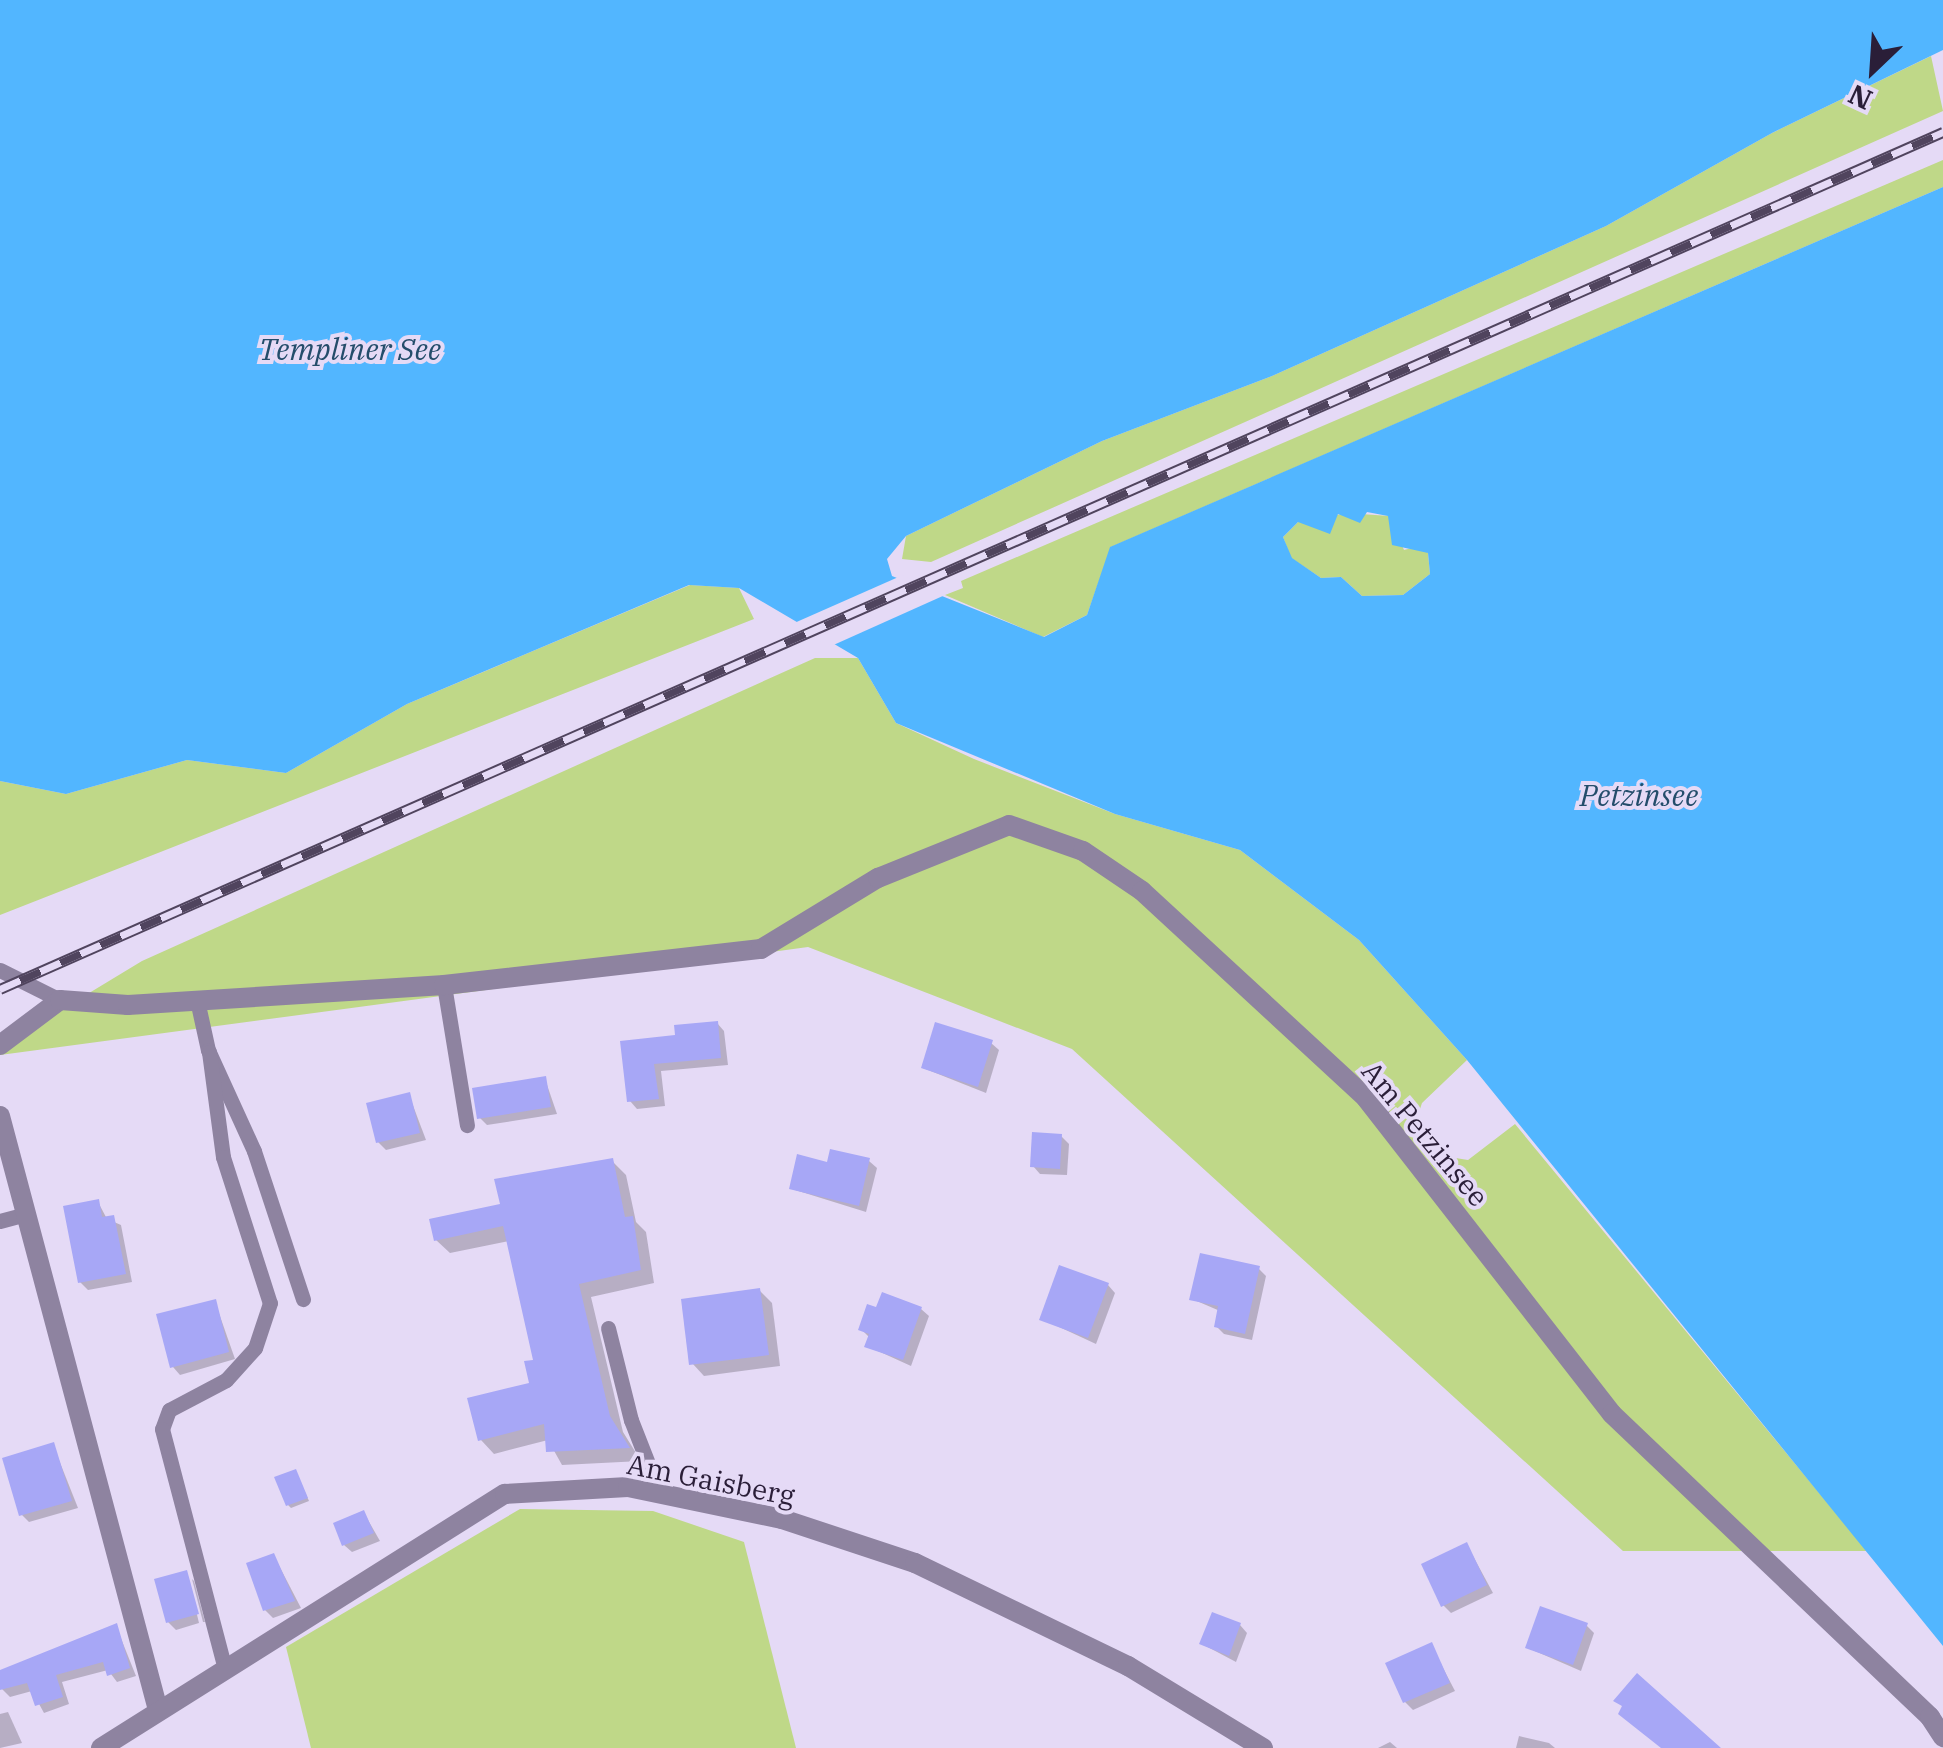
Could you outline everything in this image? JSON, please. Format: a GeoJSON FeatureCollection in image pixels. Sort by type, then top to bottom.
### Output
{"type":"FeatureCollection","features":[{"type":"Feature","properties":{"kind":"street","name":"Am Petzinsee"},"geometry":{"type":"LineString","coordinates":[[444,985],[761,949],[878,878],[1009,826],[1083,851],[1142,891],[1366,1098],[1612,1414],[1930,1717],[1943,1737]]}},
{"type":"Feature","properties":{"kind":"street"},"geometry":{"type":"LineString","coordinates":[[0,1045],[60,1000],[128,1006],[444,985]]}},
{"type":"Feature","properties":{"kind":"street"},"geometry":{"type":"LineString","coordinates":[[0,1116],[158,1710]]}},
{"type":"Feature","properties":{"kind":"street","name":"Am Gaisberg"},"geometry":{"type":"LineString","coordinates":[[101,1748],[504,1494],[628,1487],[782,1518],[915,1563],[1128,1666],[1262,1748]]}},
{"type":"Feature","properties":{"kind":"lane"},"geometry":{"type":"LineString","coordinates":[[0,970],[60,1000]]}},
{"type":"Feature","properties":{"kind":"lane"},"geometry":{"type":"LineString","coordinates":[[444,985],[467,1125]]}},
{"type":"Feature","properties":{"kind":"lane"},"geometry":{"type":"LineString","coordinates":[[197,1000],[209,1052],[224,1157],[270,1303],[256,1348],[226,1380],[169,1410],[162,1429],[225,1669]]}},
{"type":"Feature","properties":{"kind":"lane"},"geometry":{"type":"LineString","coordinates":[[209,1052],[254,1151],[303,1298]]}},
{"type":"Feature","properties":{"kind":"lane"},"geometry":{"type":"LineString","coordinates":[[0,1221],[26,1214]]}},
{"type":"Feature","properties":{"kind":"lane"},"geometry":{"type":"LineString","coordinates":[[608,1328],[632,1420],[660,1494]]}},
{"type":"Feature","properties":{"kind":"green space"},"geometry":{"type":"Polygon","coordinates":[[[1931,56],[1943,111],[931,562],[902,559],[906,536],[1102,441],[1272,376],[1606,226],[1772,133],[1931,56]]]}},
{"type":"Feature","properties":{"kind":"green space"},"geometry":{"type":"Polygon","coordinates":[[[1943,160],[1943,187],[1111,547],[1087,615],[1043,637],[945,595],[963,588],[961,581],[1943,160]]]}},
{"type":"Feature","properties":{"kind":"green space"},"geometry":{"type":"Polygon","coordinates":[[[1347,513],[1389,516],[1404,550],[1420,546],[1428,553],[1430,574],[1403,595],[1362,596],[1341,577],[1321,578],[1291,558],[1283,537],[1298,522],[1347,513]]]}},
{"type":"Feature","properties":{"kind":"green space"},"geometry":{"type":"Polygon","coordinates":[[[690,585],[739,588],[754,619],[0,915],[0,781],[66,794],[187,760],[286,773],[407,704],[690,585]]]}},
{"type":"Feature","properties":{"kind":"green space"},"geometry":{"type":"Polygon","coordinates":[[[815,658],[858,658],[896,723],[974,759],[1115,814],[1240,850],[1359,940],[1467,1060],[1422,1103],[1415,1124],[1427,1144],[1443,1156],[1468,1160],[1515,1124],[1867,1551],[1623,1551],[1072,1049],[808,947],[0,1055],[0,1047],[142,961],[815,658]]]}},
{"type":"Feature","properties":{"kind":"green space"},"geometry":{"type":"Polygon","coordinates":[[[520,1509],[653,1511],[744,1542],[796,1748],[311,1748],[286,1647],[520,1509]]]}},
{"type":"Feature","properties":{"kind":"water"},"geometry":{"type":"Polygon","coordinates":[[[0,0],[1943,0],[1943,50],[1772,133],[1606,226],[1272,376],[1102,441],[906,536],[887,559],[892,576],[1044,637],[1087,615],[1110,547],[1943,187],[1943,1646],[1467,1060],[1359,940],[1240,850],[1115,814],[896,723],[858,658],[739,588],[689,585],[407,704],[286,773],[187,760],[66,794],[0,781],[0,0]],[[1367,512],[1360,523],[1338,514],[1330,534],[1298,522],[1283,537],[1292,558],[1321,578],[1341,577],[1362,596],[1403,595],[1430,574],[1428,553],[1392,545],[1388,516],[1367,512]]]}},
{"type":"Feature","properties":{"kind":"pier"},"geometry":{"type":"Polygon","coordinates":[[[903,575],[945,595],[829,647],[792,624],[903,575]]]}},
{"type":"Feature","properties":{"kind":"building"},"geometry":{"type":"Polygon","coordinates":[[[718,1021],[721,1058],[654,1064],[659,1099],[627,1102],[620,1041],[675,1035],[674,1025],[718,1021]]]}},
{"type":"Feature","properties":{"kind":"building"},"geometry":{"type":"Polygon","coordinates":[[[935,1022],[993,1040],[978,1087],[921,1068],[935,1022]]]}},
{"type":"Feature","properties":{"kind":"building"},"geometry":{"type":"Polygon","coordinates":[[[546,1076],[551,1107],[477,1119],[472,1088],[546,1076]]]}},
{"type":"Feature","properties":{"kind":"building"},"geometry":{"type":"Polygon","coordinates":[[[410,1092],[420,1133],[376,1143],[366,1103],[410,1092]]]}},
{"type":"Feature","properties":{"kind":"building"},"geometry":{"type":"Polygon","coordinates":[[[1032,1132],[1062,1134],[1060,1169],[1030,1167],[1032,1132]]]}},
{"type":"Feature","properties":{"kind":"building"},"geometry":{"type":"Polygon","coordinates":[[[830,1149],[870,1158],[859,1206],[789,1189],[797,1154],[827,1162],[830,1149]]]}},
{"type":"Feature","properties":{"kind":"building"},"geometry":{"type":"Polygon","coordinates":[[[613,1158],[625,1217],[633,1216],[641,1270],[579,1284],[610,1416],[630,1448],[546,1452],[544,1424],[478,1441],[467,1398],[529,1383],[524,1361],[533,1360],[503,1226],[434,1241],[429,1219],[500,1204],[494,1179],[613,1158]]]}},
{"type":"Feature","properties":{"kind":"building"},"geometry":{"type":"Polygon","coordinates":[[[99,1199],[102,1217],[114,1215],[126,1274],[78,1283],[63,1206],[99,1199]]]}},
{"type":"Feature","properties":{"kind":"building"},"geometry":{"type":"Polygon","coordinates":[[[1200,1253],[1260,1266],[1245,1334],[1214,1327],[1218,1306],[1189,1300],[1200,1253]]]}},
{"type":"Feature","properties":{"kind":"building"},"geometry":{"type":"Polygon","coordinates":[[[1059,1265],[1109,1283],[1088,1338],[1039,1320],[1059,1265]]]}},
{"type":"Feature","properties":{"kind":"building"},"geometry":{"type":"Polygon","coordinates":[[[760,1288],[769,1355],[689,1365],[681,1299],[760,1288]]]}},
{"type":"Feature","properties":{"kind":"building"},"geometry":{"type":"Polygon","coordinates":[[[882,1292],[922,1307],[903,1360],[864,1347],[869,1334],[858,1330],[867,1304],[876,1307],[882,1292]]]}},
{"type":"Feature","properties":{"kind":"building"},"geometry":{"type":"Polygon","coordinates":[[[216,1299],[229,1352],[170,1368],[156,1314],[216,1299]]]}},
{"type":"Feature","properties":{"kind":"building"},"geometry":{"type":"Polygon","coordinates":[[[54,1442],[72,1501],[19,1516],[2,1458],[54,1442]]]}},
{"type":"Feature","properties":{"kind":"building"},"geometry":{"type":"Polygon","coordinates":[[[296,1469],[308,1498],[286,1506],[274,1477],[296,1469]]]}},
{"type":"Feature","properties":{"kind":"building"},"geometry":{"type":"Polygon","coordinates":[[[364,1510],[374,1533],[342,1546],[333,1523],[364,1510]]]}},
{"type":"Feature","properties":{"kind":"building"},"geometry":{"type":"Polygon","coordinates":[[[1467,1542],[1487,1585],[1441,1607],[1421,1564],[1467,1542]]]}},
{"type":"Feature","properties":{"kind":"building"},"geometry":{"type":"Polygon","coordinates":[[[274,1553],[295,1601],[263,1611],[246,1563],[274,1553]]]}},
{"type":"Feature","properties":{"kind":"building"},"geometry":{"type":"Polygon","coordinates":[[[187,1570],[199,1614],[166,1623],[154,1579],[187,1570]]]}},
{"type":"Feature","properties":{"kind":"building"},"geometry":{"type":"Polygon","coordinates":[[[1540,1606],[1588,1623],[1573,1665],[1525,1648],[1540,1606]]]}},
{"type":"Feature","properties":{"kind":"building"},"geometry":{"type":"Polygon","coordinates":[[[1212,1612],[1241,1623],[1229,1656],[1199,1644],[1212,1612]]]}},
{"type":"Feature","properties":{"kind":"building"},"geometry":{"type":"Polygon","coordinates":[[[117,1623],[130,1668],[107,1676],[103,1662],[56,1675],[63,1697],[35,1706],[27,1683],[0,1690],[0,1670],[117,1623]]]}},
{"type":"Feature","properties":{"kind":"building"},"geometry":{"type":"Polygon","coordinates":[[[1432,1642],[1450,1683],[1403,1703],[1385,1663],[1432,1642]]]}},
{"type":"Feature","properties":{"kind":"building"},"geometry":{"type":"Polygon","coordinates":[[[1637,1673],[1721,1748],[1661,1748],[1618,1714],[1622,1706],[1613,1701],[1637,1673]]]}},
{"type":"Feature","properties":{"kind":"railway"},"geometry":{"type":"LineString","coordinates":[[0,989],[1943,132]]}},
{"type":"Feature","properties":{"kind":"water label","name":"Templiner See"},"geometry":{"type":"Point","coordinates":[350,349]}},
{"type":"Feature","properties":{"kind":"water label","name":"Petzinsee"},"geometry":{"type":"Point","coordinates":[1639,795]}}]}
